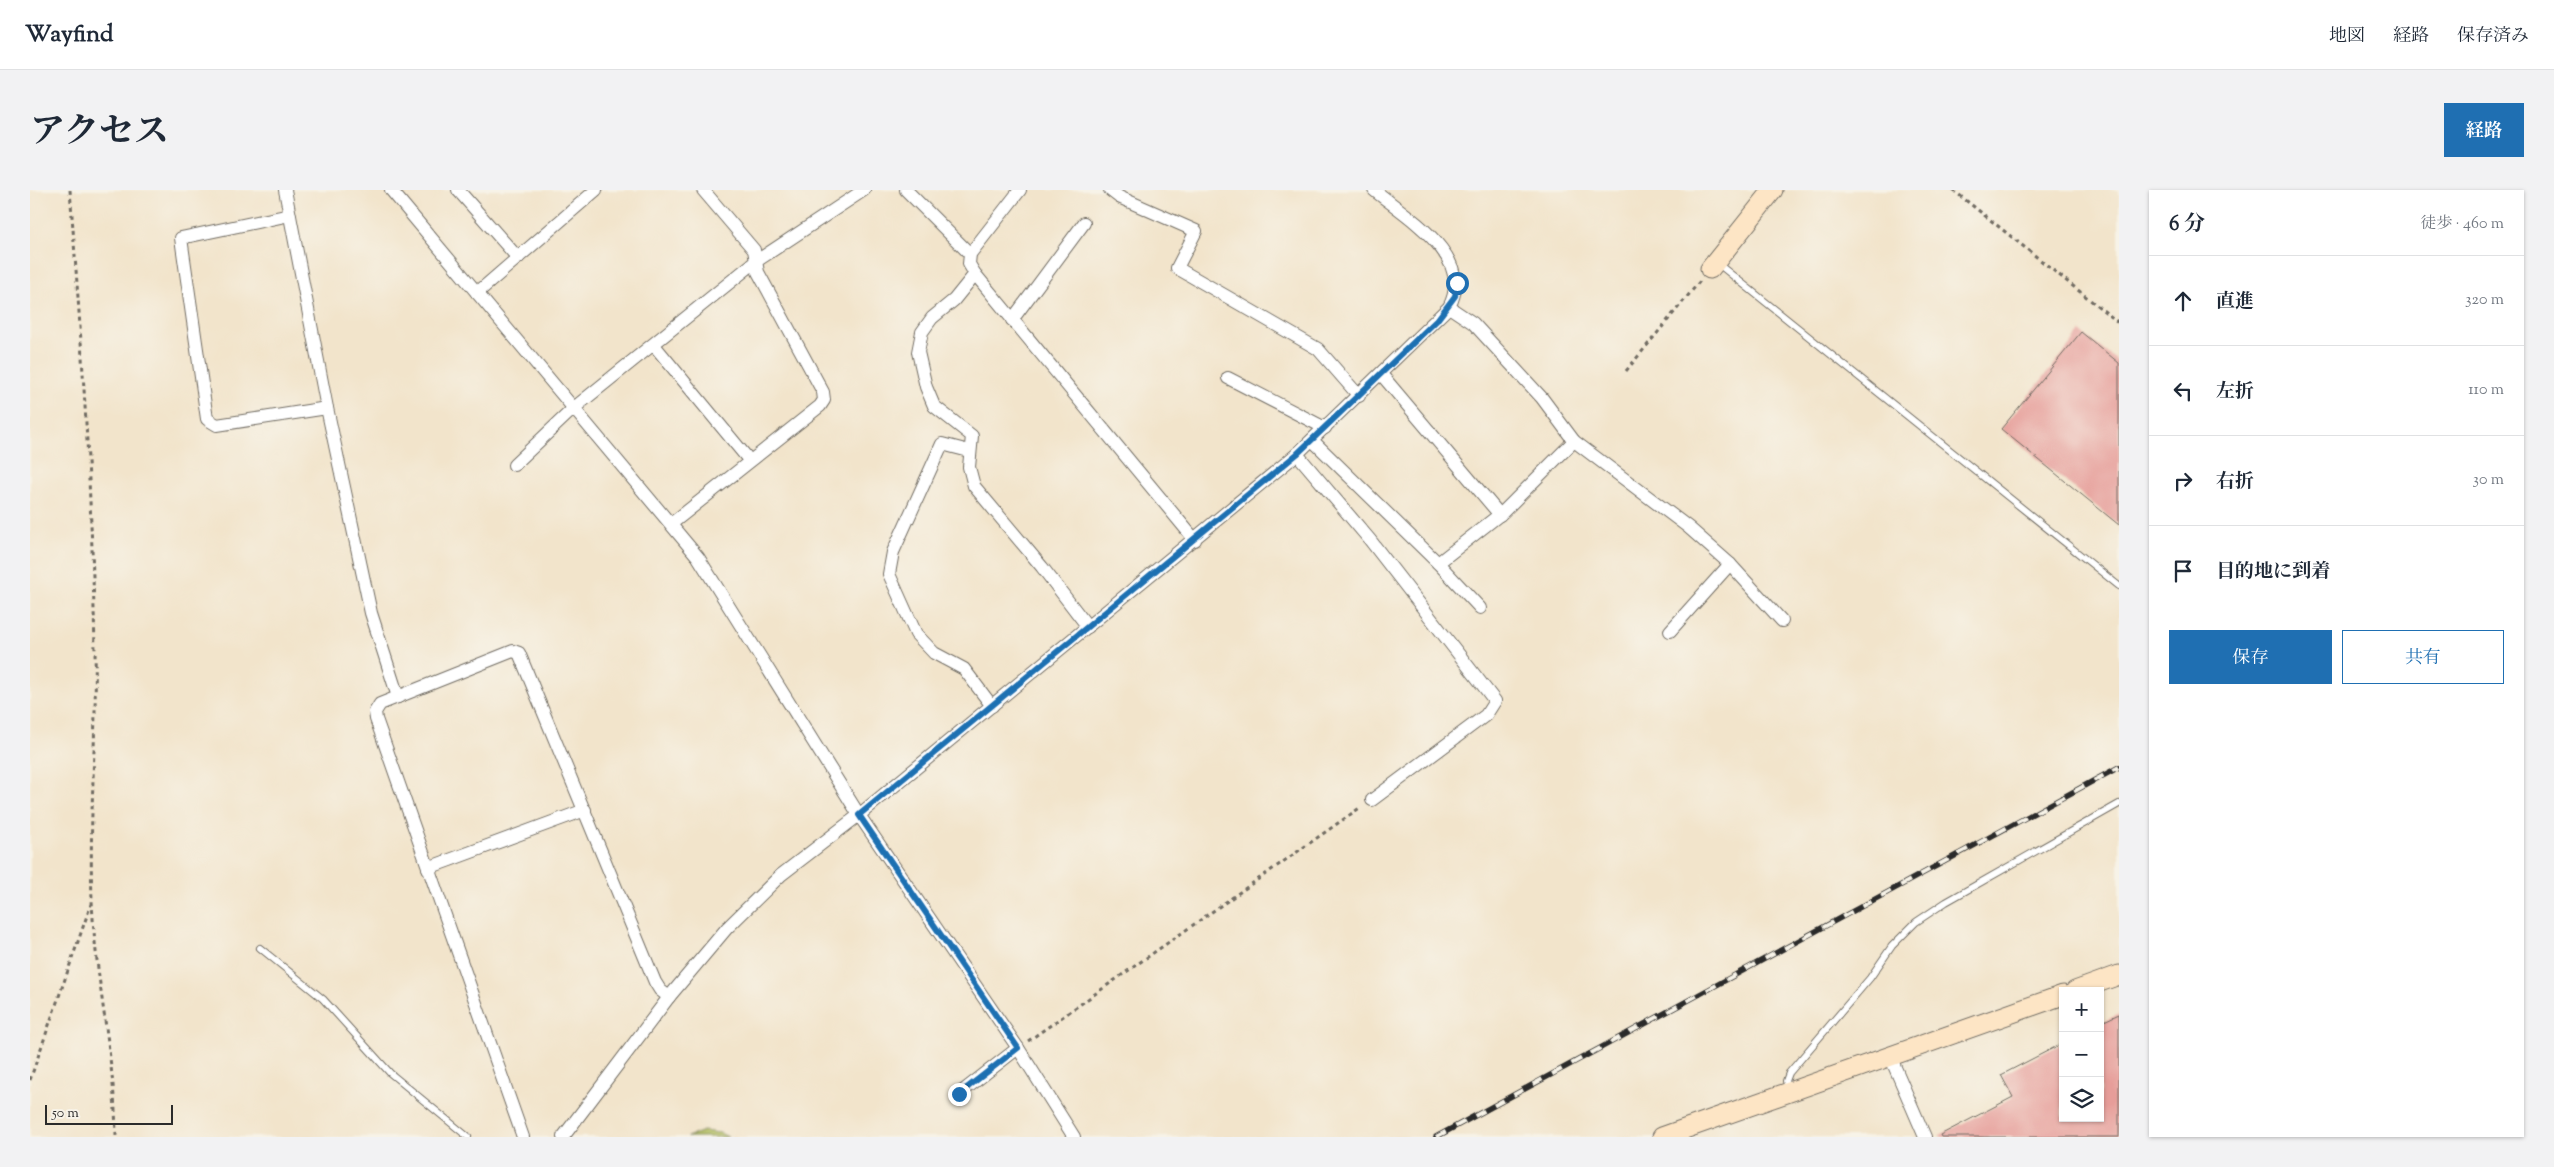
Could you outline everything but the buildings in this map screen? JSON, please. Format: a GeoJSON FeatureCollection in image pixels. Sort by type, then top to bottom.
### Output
{"type":"FeatureCollection","features":[{"type":"Feature","properties":{"kind":"street"},"geometry":{"type":"LineString","coordinates":[[285,190],[327,408],[371,613],[398,697]]}},
{"type":"Feature","properties":{"kind":"street"},"geometry":{"type":"LineString","coordinates":[[391,190],[702,564],[859,815],[1018,1048],[1074,1137]]}},
{"type":"Feature","properties":{"kind":"street"},"geometry":{"type":"LineString","coordinates":[[458,190],[518,258]]}},
{"type":"Feature","properties":{"kind":"street"},"geometry":{"type":"LineString","coordinates":[[670,524],[820,406],[824,400],[823,392],[758,272],[754,250],[703,190]]}},
{"type":"Feature","properties":{"kind":"street"},"geometry":{"type":"LineString","coordinates":[[514,465],[574,408],[755,262],[864,190]]}},
{"type":"Feature","properties":{"kind":"street"},"geometry":{"type":"LineString","coordinates":[[906,190],[970,254]]}},
{"type":"Feature","properties":{"kind":"street"},"geometry":{"type":"LineString","coordinates":[[1020,190],[970,254],[969,264],[1012,320],[1195,540]]}},
{"type":"Feature","properties":{"kind":"street"},"geometry":{"type":"LineString","coordinates":[[1110,190],[1119,196],[1196,231],[1177,268],[1318,350],[1359,396]]}},
{"type":"Feature","properties":{"kind":"street"},"geometry":{"type":"LineString","coordinates":[[564,1137],[669,997],[727,928],[781,875],[859,815],[1297,454],[1449,307],[1455,296],[1457,283],[1443,249],[1374,190]]}},
{"type":"Feature","properties":{"kind":"street"},"geometry":{"type":"LineString","coordinates":[[1713,266],[1773,190]]}},
{"type":"Feature","properties":{"kind":"street"},"geometry":{"type":"LineString","coordinates":[[477,293],[590,192]]}},
{"type":"Feature","properties":{"kind":"street"},"geometry":{"type":"LineString","coordinates":[[290,216],[181,238],[207,419],[217,425],[327,408]]}},
{"type":"Feature","properties":{"kind":"street"},"geometry":{"type":"LineString","coordinates":[[1012,320],[1084,223]]}},
{"type":"Feature","properties":{"kind":"street"},"geometry":{"type":"LineString","coordinates":[[975,274],[954,300],[932,318],[922,332],[918,352],[926,387],[934,406],[972,436],[969,450],[969,467],[974,486],[1042,567],[1088,627]]}},
{"type":"Feature","properties":{"kind":"street"},"geometry":{"type":"LineString","coordinates":[[1449,307],[1473,323],[1542,398],[1574,441],[1688,527],[1730,564],[1782,621]]}},
{"type":"Feature","properties":{"kind":"street"},"geometry":{"type":"LineString","coordinates":[[654,345],[749,460]]}},
{"type":"Feature","properties":{"kind":"street"},"geometry":{"type":"LineString","coordinates":[[1381,374],[1500,515]]}},
{"type":"Feature","properties":{"kind":"street"},"geometry":{"type":"LineString","coordinates":[[1228,378],[1325,428]]}},
{"type":"Feature","properties":{"kind":"street"},"geometry":{"type":"LineString","coordinates":[[1312,440],[1438,563],[1480,608]]}},
{"type":"Feature","properties":{"kind":"street"},"geometry":{"type":"LineString","coordinates":[[1438,563],[1500,515],[1574,441]]}},
{"type":"Feature","properties":{"kind":"street"},"geometry":{"type":"LineString","coordinates":[[969,450],[942,444],[893,552],[889,574],[916,634],[934,653],[964,669],[992,706]]}},
{"type":"Feature","properties":{"kind":"street"},"geometry":{"type":"LineString","coordinates":[[1297,454],[1370,540],[1495,701],[1486,715],[1372,800]]}},
{"type":"Feature","properties":{"kind":"street"},"geometry":{"type":"LineString","coordinates":[[1670,632],[1730,564]]}},
{"type":"Feature","properties":{"kind":"street"},"geometry":{"type":"LineString","coordinates":[[523,1137],[376,719],[375,712],[380,704],[512,651],[522,656],[655,982],[660,990],[669,997]]}},
{"type":"Feature","properties":{"kind":"street"},"geometry":{"type":"LineString","coordinates":[[428,868],[585,810]]}},
{"type":"Feature","properties":{"kind":"street"},"geometry":{"type":"LineString","coordinates":[[2086,987],[2119,975]]}},
{"type":"Feature","properties":{"kind":"street"},"geometry":{"type":"LineString","coordinates":[[1662,1137],[2059,996]]}},
{"type":"Feature","properties":{"kind":"street"},"geometry":{"type":"LineString","coordinates":[[959,1094],[1018,1048]]}},
{"type":"Feature","properties":{"kind":"street"},"geometry":{"type":"LineString","coordinates":[[1890,1056],[1924,1137]]}},
{"type":"Feature","properties":{"kind":"lane"},"geometry":{"type":"LineString","coordinates":[[1713,266],[2119,586]]}},
{"type":"Feature","properties":{"kind":"lane"},"geometry":{"type":"LineString","coordinates":[[1789,1093],[1786,1082],[1789,1073],[1870,978],[1892,946],[1916,922],[1946,902],[2119,804]]}},
{"type":"Feature","properties":{"kind":"lane"},"geometry":{"type":"LineString","coordinates":[[260,948],[323,999],[390,1073],[468,1137]]}},
{"type":"Feature","properties":{"kind":"path"},"geometry":{"type":"LineString","coordinates":[[70,190],[87,447],[95,654],[92,901],[106,1036],[116,1105],[116,1137]]}},
{"type":"Feature","properties":{"kind":"path"},"geometry":{"type":"LineString","coordinates":[[1953,190],[2119,323]]}},
{"type":"Feature","properties":{"kind":"path"},"geometry":{"type":"LineString","coordinates":[[1626,371],[1713,266]]}},
{"type":"Feature","properties":{"kind":"path"},"geometry":{"type":"LineString","coordinates":[[1018,1048],[1372,800]]}},
{"type":"Feature","properties":{"kind":"path"},"geometry":{"type":"LineString","coordinates":[[30,1080],[92,901]]}},
{"type":"Feature","properties":{"kind":"green space"},"geometry":{"type":"Polygon","coordinates":[[[703,1131],[720,1133],[728,1137],[687,1137],[703,1131]]]}},
{"type":"Feature","properties":{"kind":"railway"},"geometry":{"type":"LineString","coordinates":[[1436,1137],[2119,767]]}},
{"type":"Feature","properties":{"kind":"route"},"geometry":{"type":"LineString","coordinates":[[959,1094],[1018,1048],[859,815],[1297,454],[1437,320],[1449,307],[1455,296],[1457,283]]}}]}
